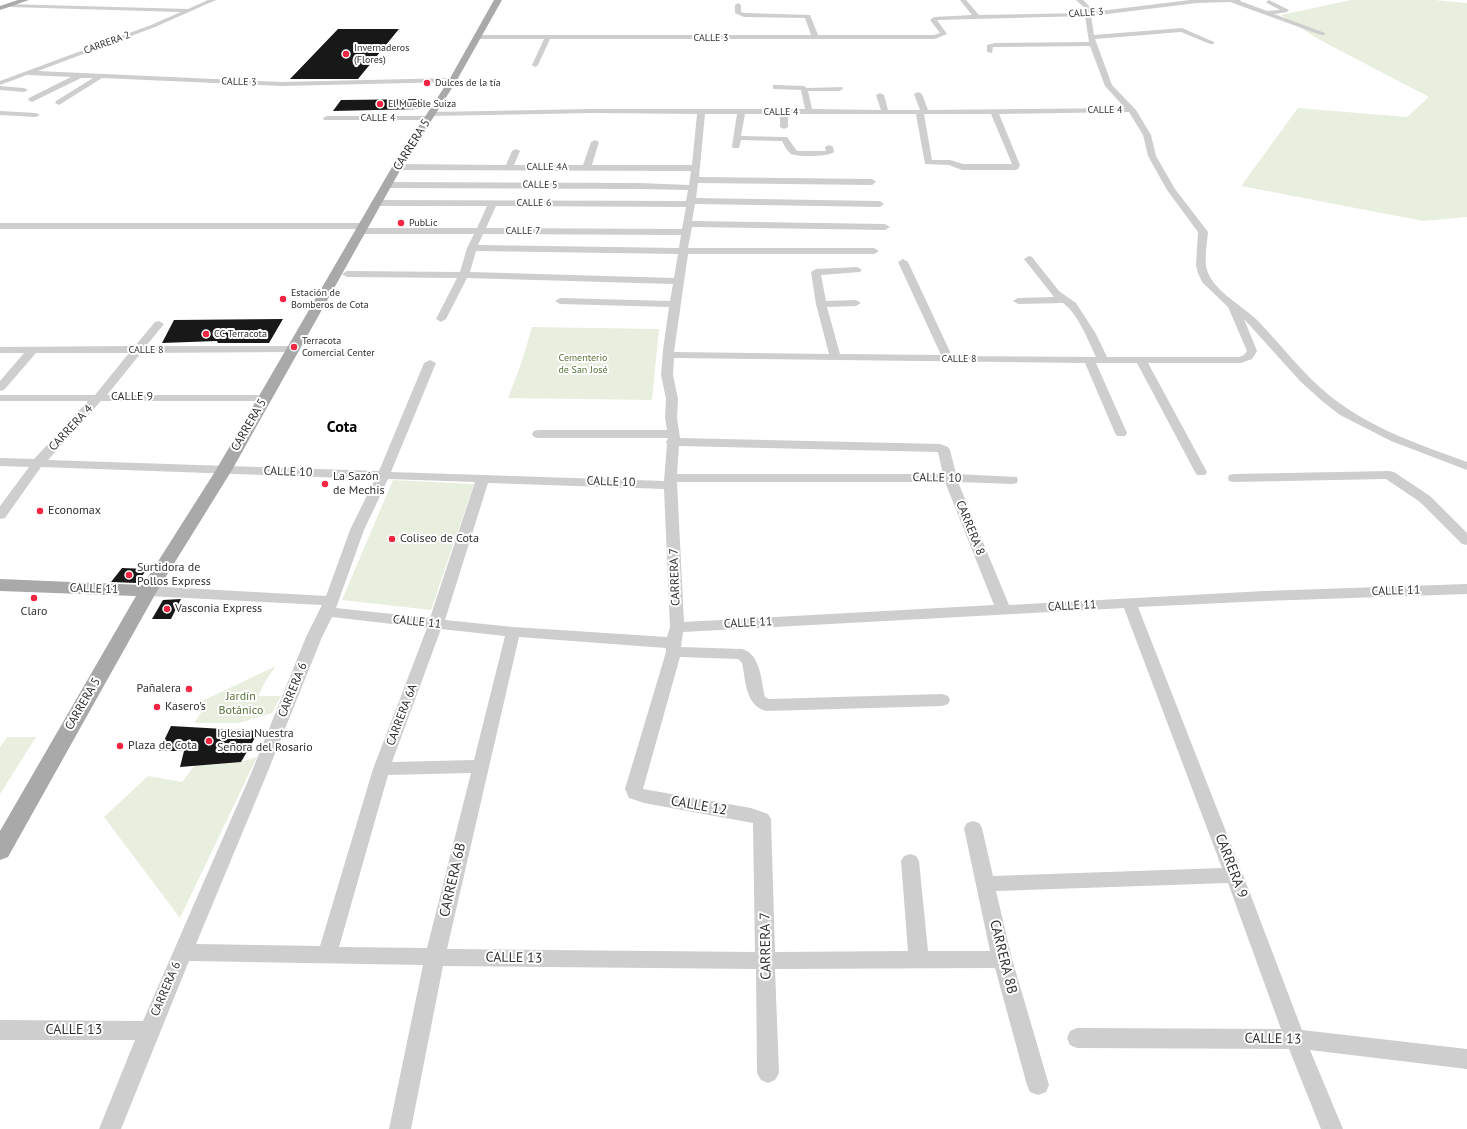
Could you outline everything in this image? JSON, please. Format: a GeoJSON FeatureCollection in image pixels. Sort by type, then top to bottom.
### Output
{"type":"FeatureCollection","features":[{"type":"Feature","properties":{"kind":"main road"},"geometry":{"type":"LineString","coordinates":[[0,8],[25,0]]}},
{"type":"Feature","properties":{"kind":"main road","name":"CARRERA 5"},"geometry":{"type":"LineString","coordinates":[[0,851],[148,591],[224,470],[387,185],[453,80],[498,0]]}},
{"type":"Feature","properties":{"kind":"main road","name":"CALLE 11"},"geometry":{"type":"LineString","coordinates":[[0,585],[148,591]]}},
{"type":"Feature","properties":{"kind":"street","name":"CARRERA 2"},"geometry":{"type":"LineString","coordinates":[[0,83],[192,10],[213,0]]}},
{"type":"Feature","properties":{"kind":"street"},"geometry":{"type":"LineString","coordinates":[[963,0],[977,17]]}},
{"type":"Feature","properties":{"kind":"street"},"geometry":{"type":"LineString","coordinates":[[1079,0],[1088,7],[1092,41],[1109,86],[1132,110],[1147,135],[1152,156],[1171,190],[1203,232],[1201,265],[1206,280],[1252,322],[1286,360],[1330,401],[1385,434],[1416,448],[1467,466]]}},
{"type":"Feature","properties":{"kind":"street"},"geometry":{"type":"LineString","coordinates":[[1230,0],[1323,34]]}},
{"type":"Feature","properties":{"kind":"street","name":"CALLE 3"},"geometry":{"type":"LineString","coordinates":[[477,37],[815,38],[871,41],[903,37],[944,35],[933,20],[934,19],[1088,14],[1198,1],[1238,0]]}},
{"type":"Feature","properties":{"kind":"street"},"geometry":{"type":"LineString","coordinates":[[1264,13],[1286,10],[1269,2]]}},
{"type":"Feature","properties":{"kind":"street"},"geometry":{"type":"LineString","coordinates":[[115,4],[111,6],[192,10]]}},
{"type":"Feature","properties":{"kind":"street"},"geometry":{"type":"LineString","coordinates":[[9,5],[192,10]]}},
{"type":"Feature","properties":{"kind":"street"},"geometry":{"type":"LineString","coordinates":[[738,5],[738,13],[744,15],[808,16],[815,38]]}},
{"type":"Feature","properties":{"kind":"street"},"geometry":{"type":"LineString","coordinates":[[1049,22],[1069,21],[1065,15]]}},
{"type":"Feature","properties":{"kind":"street"},"geometry":{"type":"LineString","coordinates":[[1092,41],[1182,30],[1212,43]]}},
{"type":"Feature","properties":{"kind":"street"},"geometry":{"type":"LineString","coordinates":[[535,65],[548,37]]}},
{"type":"Feature","properties":{"kind":"street"},"geometry":{"type":"LineString","coordinates":[[903,37],[907,44]]}},
{"type":"Feature","properties":{"kind":"street"},"geometry":{"type":"LineString","coordinates":[[990,52],[989,46],[995,45],[1142,39]]}},
{"type":"Feature","properties":{"kind":"street","name":"CALLE 3"},"geometry":{"type":"LineString","coordinates":[[25,73],[281,84],[453,80]]}},
{"type":"Feature","properties":{"kind":"street"},"geometry":{"type":"LineString","coordinates":[[32,100],[80,75]]}},
{"type":"Feature","properties":{"kind":"street"},"geometry":{"type":"LineString","coordinates":[[59,103],[100,76]]}},
{"type":"Feature","properties":{"kind":"street"},"geometry":{"type":"LineString","coordinates":[[808,81],[810,89],[811,112]]}},
{"type":"Feature","properties":{"kind":"street"},"geometry":{"type":"LineString","coordinates":[[776,87],[804,88],[811,112]]}},
{"type":"Feature","properties":{"kind":"street"},"geometry":{"type":"LineString","coordinates":[[0,88],[24,90]]}},
{"type":"Feature","properties":{"kind":"street"},"geometry":{"type":"LineString","coordinates":[[810,89],[839,89]]}},
{"type":"Feature","properties":{"kind":"street"},"geometry":{"type":"LineString","coordinates":[[918,94],[923,112],[920,120],[928,162],[950,163],[962,167],[1015,168],[1016,165],[994,111]]}},
{"type":"Feature","properties":{"kind":"street"},"geometry":{"type":"LineString","coordinates":[[880,95],[885,112]]}},
{"type":"Feature","properties":{"kind":"street","name":"CALLE 4"},"geometry":{"type":"LineString","coordinates":[[327,118],[594,111],[923,112],[1132,110]]}},
{"type":"Feature","properties":{"kind":"street","name":"CARRERA 7"},"geometry":{"type":"LineString","coordinates":[[635,793],[634,789],[674,648],[677,627],[670,481],[673,438],[671,418],[672,399],[667,375],[668,350],[694,184],[701,112]]}},
{"type":"Feature","properties":{"kind":"street"},"geometry":{"type":"LineString","coordinates":[[741,112],[737,142],[784,139],[792,151],[796,153],[827,153],[830,152],[829,147]]}},
{"type":"Feature","properties":{"kind":"street"},"geometry":{"type":"LineString","coordinates":[[784,112],[784,127]]}},
{"type":"Feature","properties":{"kind":"street"},"geometry":{"type":"LineString","coordinates":[[0,113],[36,115],[22,124]]}},
{"type":"Feature","properties":{"kind":"street"},"geometry":{"type":"LineString","coordinates":[[587,167],[595,142]]}},
{"type":"Feature","properties":{"kind":"street"},"geometry":{"type":"LineString","coordinates":[[509,167],[516,150]]}},
{"type":"Feature","properties":{"kind":"street","name":"CALLE 4A"},"geometry":{"type":"LineString","coordinates":[[397,168],[696,168]]}},
{"type":"Feature","properties":{"kind":"street","name":"CALLE 5"},"geometry":{"type":"LineString","coordinates":[[387,185],[639,186],[872,182]]}},
{"type":"Feature","properties":{"kind":"street","name":"CALLE 6"},"geometry":{"type":"LineString","coordinates":[[377,203],[691,202],[880,204]]}},
{"type":"Feature","properties":{"kind":"street"},"geometry":{"type":"LineString","coordinates":[[441,319],[464,275],[472,248],[493,203]]}},
{"type":"Feature","properties":{"kind":"street","name":"CALLE 7"},"geometry":{"type":"LineString","coordinates":[[0,226],[481,231],[885,227]]}},
{"type":"Feature","properties":{"kind":"street"},"geometry":{"type":"LineString","coordinates":[[472,248],[683,251],[874,251]]}},
{"type":"Feature","properties":{"kind":"street"},"geometry":{"type":"LineString","coordinates":[[1029,259],[1055,293],[1067,300],[1072,305],[1091,334],[1103,360]]}},
{"type":"Feature","properties":{"kind":"street"},"geometry":{"type":"LineString","coordinates":[[904,262],[948,359]]}},
{"type":"Feature","properties":{"kind":"street"},"geometry":{"type":"LineString","coordinates":[[836,358],[821,304],[816,272],[857,270]]}},
{"type":"Feature","properties":{"kind":"street"},"geometry":{"type":"LineString","coordinates":[[347,274],[464,275],[678,281]]}},
{"type":"Feature","properties":{"kind":"street"},"geometry":{"type":"LineString","coordinates":[[1018,302],[1067,300]]}},
{"type":"Feature","properties":{"kind":"street"},"geometry":{"type":"LineString","coordinates":[[560,301],[675,304]]}},
{"type":"Feature","properties":{"kind":"street"},"geometry":{"type":"LineString","coordinates":[[821,304],[856,303]]}},
{"type":"Feature","properties":{"kind":"street","name":"CALLE 8"},"geometry":{"type":"LineString","coordinates":[[669,355],[1141,361],[1241,360],[1248,357],[1252,351],[1233,306]]}},
{"type":"Feature","properties":{"kind":"street","name":"CARRERA 4"},"geometry":{"type":"LineString","coordinates":[[0,515],[37,464],[99,397],[159,324]]}},
{"type":"Feature","properties":{"kind":"street","name":"CALLE 8"},"geometry":{"type":"LineString","coordinates":[[0,350],[292,349]]}},
{"type":"Feature","properties":{"kind":"street"},"geometry":{"type":"LineString","coordinates":[[0,388],[33,350]]}},
{"type":"Feature","properties":{"kind":"street"},"geometry":{"type":"LineString","coordinates":[[1090,360],[1121,433]]}},
{"type":"Feature","properties":{"kind":"street"},"geometry":{"type":"LineString","coordinates":[[1141,361],[1201,472]]}},
{"type":"Feature","properties":{"kind":"street","name":"CARRERA 6"},"geometry":{"type":"LineString","coordinates":[[110,1129],[182,952],[258,776],[314,637],[329,606],[357,530],[383,476],[430,363]]}},
{"type":"Feature","properties":{"kind":"street","name":"CALLE 9"},"geometry":{"type":"LineString","coordinates":[[0,398],[265,398]]}},
{"type":"Feature","properties":{"kind":"street"},"geometry":{"type":"LineString","coordinates":[[538,434],[673,438]]}},
{"type":"Feature","properties":{"kind":"street","name":"CARRERA 8"},"geometry":{"type":"LineString","coordinates":[[673,438],[940,448],[944,450],[950,478],[1002,609]]}},
{"type":"Feature","properties":{"kind":"street","name":"CALLE 10"},"geometry":{"type":"LineString","coordinates":[[0,462],[383,476],[483,478],[670,481],[950,478],[1012,480]]}},
{"type":"Feature","properties":{"kind":"street"},"geometry":{"type":"LineString","coordinates":[[1234,478],[1389,475],[1424,499],[1467,541]]}},
{"type":"Feature","properties":{"kind":"street","name":"CARRERA 6A"},"geometry":{"type":"LineString","coordinates":[[327,954],[381,769],[436,624],[483,478]]}},
{"type":"Feature","properties":{"kind":"street","name":"CALLE 11"},"geometry":{"type":"LineString","coordinates":[[677,627],[1264,596],[1467,588]]}},
{"type":"Feature","properties":{"kind":"street","name":"CALLE 11"},"geometry":{"type":"LineString","coordinates":[[148,591],[329,606],[436,624],[742,654],[749,661],[758,699],[766,705],[942,700]]}},
{"type":"Feature","properties":{"kind":"street","name":"CARRERA 9"},"geometry":{"type":"LineString","coordinates":[[1129,603],[1234,875],[1295,1039],[1332,1129]]}},
{"type":"Feature","properties":{"kind":"street","name":"CARRERA 6B"},"geometry":{"type":"LineString","coordinates":[[400,1129],[435,957],[513,632]]}},
{"type":"Feature","properties":{"kind":"street"},"geometry":{"type":"LineString","coordinates":[[381,769],[480,766]]}},
{"type":"Feature","properties":{"kind":"street","name":"CALLE 12"},"geometry":{"type":"LineString","coordinates":[[635,793],[644,796],[751,815],[762,819]]}},
{"type":"Feature","properties":{"kind":"street","name":"CARRERA 7"},"geometry":{"type":"LineString","coordinates":[[762,819],[768,1072]]}},
{"type":"Feature","properties":{"kind":"street","name":"CARRERA 8B"},"geometry":{"type":"LineString","coordinates":[[973,828],[1002,959],[1038,1085]]}},
{"type":"Feature","properties":{"kind":"street"},"geometry":{"type":"LineString","coordinates":[[910,861],[919,960]]}},
{"type":"Feature","properties":{"kind":"street"},"geometry":{"type":"LineString","coordinates":[[985,884],[1234,875]]}},
{"type":"Feature","properties":{"kind":"street","name":"CALLE 13"},"geometry":{"type":"LineString","coordinates":[[182,952],[766,961],[1002,959]]}},
{"type":"Feature","properties":{"kind":"street","name":"CALLE 13"},"geometry":{"type":"LineString","coordinates":[[0,1030],[149,1031]]}},
{"type":"Feature","properties":{"kind":"street","name":"CALLE 13"},"geometry":{"type":"LineString","coordinates":[[1077,1038],[1295,1039],[1467,1059]]}},
{"type":"Feature","properties":{"kind":"green space"},"geometry":{"type":"Polygon","coordinates":[[[1351,0],[1434,0],[1467,3],[1467,217],[1423,221],[1241,186],[1298,108],[1407,117],[1429,97],[1318,39],[1281,15],[1351,0]]]}},
{"type":"Feature","properties":{"kind":"green space","name":"Cementerio de San José"},"geometry":{"type":"Polygon","coordinates":[[[532,327],[659,329],[652,400],[508,398],[522,361],[532,327]]]}},
{"type":"Feature","properties":{"kind":"green space"},"geometry":{"type":"Polygon","coordinates":[[[393,480],[474,484],[431,610],[342,600],[393,480]]]}},
{"type":"Feature","properties":{"kind":"green space","name":"Jardín Botánico"},"geometry":{"type":"Polygon","coordinates":[[[276,666],[266,680],[258,696],[281,696],[272,713],[239,723],[194,723],[202,711],[183,710],[276,666]]]}},
{"type":"Feature","properties":{"kind":"green space"},"geometry":{"type":"Polygon","coordinates":[[[7,737],[36,737],[0,794],[0,747],[7,737]]]}},
{"type":"Feature","properties":{"kind":"green space"},"geometry":{"type":"Polygon","coordinates":[[[257,757],[180,918],[104,817],[148,776],[182,782],[195,765],[241,762],[257,757]]]}},
{"type":"Feature","properties":{"kind":"building","name":"Invernaderos (Flores)"},"geometry":{"type":"Polygon","coordinates":[[[338,29],[399,29],[358,79],[290,79],[338,29]]]}},
{"type":"Feature","properties":{"kind":"building","name":"El Mueble Suiza"},"geometry":{"type":"Polygon","coordinates":[[[426,99],[420,109],[333,111],[341,100],[426,99]]]}},
{"type":"Feature","properties":{"kind":"building","name":"CC Terracota"},"geometry":{"type":"Polygon","coordinates":[[[283,319],[269,343],[218,343],[217,341],[162,343],[174,320],[283,319]]]}},
{"type":"Feature","properties":{"kind":"building","name":"Surtidora de Pollos Express"},"geometry":{"type":"Polygon","coordinates":[[[122,568],[147,569],[137,583],[111,582],[122,568]]]}},
{"type":"Feature","properties":{"kind":"building","name":"Vasconia Express"},"geometry":{"type":"Polygon","coordinates":[[[181,599],[171,619],[152,619],[163,600],[181,599]]]}},
{"type":"Feature","properties":{"kind":"building","name":"Iglesia Nuestra Señora del Rosario"},"geometry":{"type":"Polygon","coordinates":[[[171,726],[259,731],[241,762],[180,767],[184,751],[159,751],[171,726]]]}},
{"type":"Feature","properties":{"kind":"place","name":"Invernaderos (Flores)"},"geometry":{"type":"Point","coordinates":[346,54]}},
{"type":"Feature","properties":{"kind":"place","name":"Dulces de la tía"},"geometry":{"type":"Point","coordinates":[427,83]}},
{"type":"Feature","properties":{"kind":"place","name":"El Mueble Suiza"},"geometry":{"type":"Point","coordinates":[380,104]}},
{"type":"Feature","properties":{"kind":"place","name":"PubLic"},"geometry":{"type":"Point","coordinates":[401,223]}},
{"type":"Feature","properties":{"kind":"place","name":"Estación de Bomberos de Cota"},"geometry":{"type":"Point","coordinates":[283,299]}},
{"type":"Feature","properties":{"kind":"place","name":"CC Terracota"},"geometry":{"type":"Point","coordinates":[206,334]}},
{"type":"Feature","properties":{"kind":"place","name":"Terracota Comercial Center"},"geometry":{"type":"Point","coordinates":[294,347]}},
{"type":"Feature","properties":{"kind":"place","name":"La Sazón de Mechis"},"geometry":{"type":"Point","coordinates":[325,484]}},
{"type":"Feature","properties":{"kind":"place","name":"Economax"},"geometry":{"type":"Point","coordinates":[40,511]}},
{"type":"Feature","properties":{"kind":"place","name":"Coliseo de Cota"},"geometry":{"type":"Point","coordinates":[392,539]}},
{"type":"Feature","properties":{"kind":"place","name":"Surtidora de Pollos Express"},"geometry":{"type":"Point","coordinates":[129,575]}},
{"type":"Feature","properties":{"kind":"place","name":"Claro"},"geometry":{"type":"Point","coordinates":[34,598]}},
{"type":"Feature","properties":{"kind":"place","name":"Vasconia Express"},"geometry":{"type":"Point","coordinates":[167,609]}},
{"type":"Feature","properties":{"kind":"place","name":"Pañalera"},"geometry":{"type":"Point","coordinates":[189,689]}},
{"type":"Feature","properties":{"kind":"place","name":"Kasero's"},"geometry":{"type":"Point","coordinates":[157,707]}},
{"type":"Feature","properties":{"kind":"place","name":"Iglesia Nuestra Señora del Rosario"},"geometry":{"type":"Point","coordinates":[209,741]}},
{"type":"Feature","properties":{"kind":"place","name":"Plaza de Cota"},"geometry":{"type":"Point","coordinates":[120,746]}},
{"type":"Feature","properties":{"kind":"district","name":"Cota"},"geometry":{"type":"Point","coordinates":[342,427]}}]}
